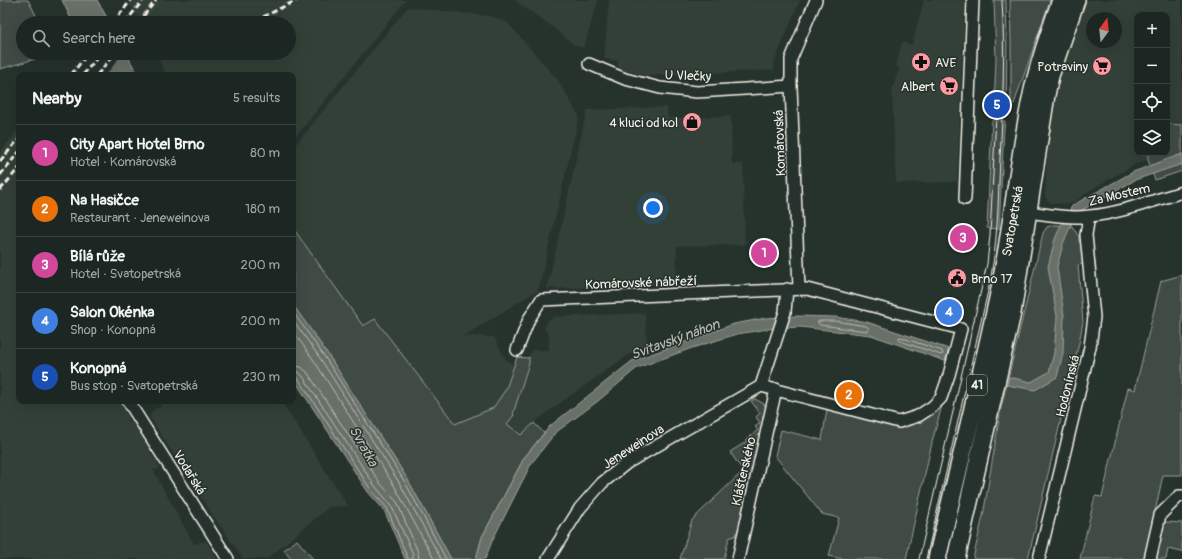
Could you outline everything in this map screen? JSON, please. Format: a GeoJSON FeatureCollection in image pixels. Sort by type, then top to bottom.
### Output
{"type":"FeatureCollection","features":[{"type":"Feature","properties":{"kind":"main road","name":"Svatopetrská"},"geometry":{"type":"LineString","coordinates":[[956,559],[1012,313],[1021,211],[1026,124],[1042,58],[1061,0]]}},
{"type":"Feature","properties":{"kind":"main road","name":"Svatopetrská"},"geometry":{"type":"LineString","coordinates":[[937,559],[1000,289],[1039,139],[1050,76],[1076,0]]}},
{"type":"Feature","properties":{"kind":"street","name":"Komárovská"},"geometry":{"type":"LineString","coordinates":[[799,289],[791,86],[792,59],[816,0]]}},
{"type":"Feature","properties":{"kind":"street"},"geometry":{"type":"LineString","coordinates":[[965,199],[974,0]]}},
{"type":"Feature","properties":{"kind":"street","name":"U Vlečky"},"geometry":{"type":"LineString","coordinates":[[589,64],[625,78],[660,88],[697,92],[791,86]]}},
{"type":"Feature","properties":{"kind":"street","name":"Za Mostem"},"geometry":{"type":"LineString","coordinates":[[1021,211],[1061,216],[1087,216],[1112,213],[1182,192]]}},
{"type":"Feature","properties":{"kind":"street","name":"Hodonínská"},"geometry":{"type":"LineString","coordinates":[[1039,559],[1090,347],[1094,317],[1086,235],[1087,216]]}},
{"type":"Feature","properties":{"kind":"street"},"geometry":{"type":"LineString","coordinates":[[776,389],[761,386],[785,312],[787,289]]}},
{"type":"Feature","properties":{"kind":"street","name":"Komárovské nábřeží"},"geometry":{"type":"LineString","coordinates":[[517,350],[529,318],[541,300],[807,289],[961,329],[949,375],[941,398],[932,407],[918,416],[899,422],[776,389]]}},
{"type":"Feature","properties":{"kind":"street","name":"Jeneweinova"},"geometry":{"type":"LineString","coordinates":[[548,559],[580,508],[602,483],[627,463],[761,386]]}},
{"type":"Feature","properties":{"kind":"street","name":"Klášterského"},"geometry":{"type":"LineString","coordinates":[[738,559],[776,389]]}},
{"type":"Feature","properties":{"kind":"street","name":"Vodařská"},"geometry":{"type":"LineString","coordinates":[[130,404],[228,559]]}},
{"type":"Feature","properties":{"kind":"street"},"geometry":{"type":"LineString","coordinates":[[1150,559],[1160,515],[1179,496],[1182,496]]}},
{"type":"Feature","properties":{"kind":"shaded area"},"geometry":{"type":"Polygon","coordinates":[[[0,0],[28,0],[36,16],[16,16],[16,60],[32,60],[0,69],[0,0]]]}},
{"type":"Feature","properties":{"kind":"shaded area"},"geometry":{"type":"Polygon","coordinates":[[[127,0],[406,0],[296,136],[296,72],[165,72],[159,60],[296,60],[296,16],[137,16],[127,0]]]}},
{"type":"Feature","properties":{"kind":"shaded area"},"geometry":{"type":"Polygon","coordinates":[[[514,0],[598,0],[583,48],[573,44],[554,28],[514,0]]]}},
{"type":"Feature","properties":{"kind":"shaded area"},"geometry":{"type":"Polygon","coordinates":[[[609,0],[800,0],[774,63],[774,70],[646,76],[618,69],[618,61],[604,59],[609,0]]]}},
{"type":"Feature","properties":{"kind":"shaded area"},"geometry":{"type":"Polygon","coordinates":[[[924,0],[965,0],[957,182],[896,183],[892,91],[899,68],[896,66],[902,42],[912,45],[924,0]]]}},
{"type":"Feature","properties":{"kind":"shaded area"},"geometry":{"type":"Polygon","coordinates":[[[994,0],[1006,0],[1006,115],[993,114],[996,59],[994,0]]]}},
{"type":"Feature","properties":{"kind":"shaded area"},"geometry":{"type":"Polygon","coordinates":[[[1010,0],[1050,0],[1014,104],[1011,103],[1010,0]]]}},
{"type":"Feature","properties":{"kind":"shaded area"},"geometry":{"type":"Polygon","coordinates":[[[1080,0],[1182,0],[1182,125],[1170,124],[1170,12],[1134,12],[1134,156],[1148,156],[1148,160],[1134,165],[1090,190],[1075,202],[1069,204],[1052,203],[1048,201],[1045,195],[1049,119],[1059,73],[1080,0]]]}},
{"type":"Feature","properties":{"kind":"shaded area"},"geometry":{"type":"Polygon","coordinates":[[[408,7],[489,16],[507,22],[557,79],[579,116],[538,292],[533,293],[461,338],[471,336],[494,337],[506,360],[515,365],[506,389],[493,408],[455,424],[374,319],[363,327],[296,232],[296,144],[408,7]]]}},
{"type":"Feature","properties":{"kind":"shaded area"},"geometry":{"type":"Polygon","coordinates":[[[667,107],[668,118],[731,116],[732,164],[743,164],[745,245],[677,246],[676,284],[547,289],[587,110],[667,107]]]}},
{"type":"Feature","properties":{"kind":"shaded area"},"geometry":{"type":"Polygon","coordinates":[[[992,120],[1005,121],[999,229],[987,228],[992,120]]]}},
{"type":"Feature","properties":{"kind":"shaded area"},"geometry":{"type":"Polygon","coordinates":[[[1170,124],[1182,125],[1182,171],[1155,180],[1148,156],[1170,156],[1170,124]]]}},
{"type":"Feature","properties":{"kind":"shaded area"},"geometry":{"type":"Polygon","coordinates":[[[16,133],[16,404],[121,404],[128,415],[128,422],[133,422],[159,466],[159,469],[153,470],[194,544],[206,541],[217,559],[0,559],[0,152],[16,133]]]}},
{"type":"Feature","properties":{"kind":"shaded area"},"geometry":{"type":"Polygon","coordinates":[[[1053,225],[1072,226],[1079,237],[1079,242],[1081,242],[1083,264],[1078,265],[1083,322],[1028,559],[973,559],[983,516],[1001,408],[1043,233],[1047,227],[1053,225]]]}},
{"type":"Feature","properties":{"kind":"shaded area"},"geometry":{"type":"Polygon","coordinates":[[[296,232],[363,326],[375,319],[455,424],[493,408],[506,389],[517,357],[529,357],[529,363],[513,414],[514,415],[507,424],[521,435],[534,423],[544,433],[524,458],[482,537],[476,559],[451,559],[408,480],[327,353],[296,309],[296,232]]]}},
{"type":"Feature","properties":{"kind":"shaded area"},"geometry":{"type":"Polygon","coordinates":[[[1182,275],[1182,475],[1163,475],[1153,521],[1182,523],[1182,552],[1168,549],[1166,559],[1080,559],[1095,496],[1102,497],[1128,388],[1135,390],[1161,281],[1182,275]]]}},
{"type":"Feature","properties":{"kind":"shaded area"},"geometry":{"type":"Polygon","coordinates":[[[645,313],[647,344],[621,360],[553,408],[529,427],[522,435],[507,424],[514,415],[512,414],[532,350],[549,350],[549,335],[544,329],[547,322],[553,317],[645,313]]]}},
{"type":"Feature","properties":{"kind":"shaded area"},"geometry":{"type":"Polygon","coordinates":[[[948,384],[933,438],[906,559],[843,559],[829,556],[839,518],[822,514],[775,456],[781,430],[822,440],[827,409],[894,427],[923,412],[948,384]]]}},
{"type":"Feature","properties":{"kind":"shaded area"},"geometry":{"type":"Polygon","coordinates":[[[755,399],[764,404],[767,411],[739,529],[735,536],[729,538],[724,559],[680,559],[692,520],[743,471],[730,452],[746,442],[746,440],[758,430],[755,427],[760,423],[756,417],[760,413],[751,401],[755,399]]]}},
{"type":"Feature","properties":{"kind":"shaded area"},"geometry":{"type":"Polygon","coordinates":[[[160,404],[283,404],[348,506],[329,507],[267,559],[243,559],[195,488],[195,483],[192,483],[191,462],[182,467],[149,416],[155,408],[161,407],[160,404]]]}},
{"type":"Feature","properties":{"kind":"shaded area"},"geometry":{"type":"Polygon","coordinates":[[[297,540],[313,559],[291,559],[284,550],[297,540]]]}},
{"type":"Feature","properties":{"kind":"water"},"geometry":{"type":"Polygon","coordinates":[[[62,0],[97,0],[106,16],[70,16],[62,0]]]}},
{"type":"Feature","properties":{"kind":"water"},"geometry":{"type":"Polygon","coordinates":[[[94,60],[130,60],[136,72],[100,72],[94,60]]]}},
{"type":"Feature","properties":{"kind":"water"},"geometry":{"type":"Polygon","coordinates":[[[1182,154],[1182,164],[1135,180],[1082,210],[1072,222],[1063,244],[1057,267],[1064,316],[1063,353],[1057,377],[1035,390],[1007,385],[1009,377],[1031,382],[1049,372],[1054,353],[1057,316],[1048,267],[1055,239],[1063,220],[1073,205],[1133,172],[1182,154]]]}},
{"type":"Feature","properties":{"kind":"water","name":"Svratka"},"geometry":{"type":"Polygon","coordinates":[[[296,309],[327,353],[408,480],[451,559],[405,559],[384,510],[368,492],[296,383],[296,309]]]}},
{"type":"Feature","properties":{"kind":"water"},"geometry":{"type":"Polygon","coordinates":[[[798,316],[835,317],[867,322],[949,349],[945,361],[871,335],[800,327],[768,329],[737,334],[692,348],[637,368],[598,401],[555,433],[531,464],[493,539],[485,559],[476,559],[482,537],[524,458],[550,426],[632,361],[734,324],[766,318],[798,316]]]}},
{"type":"Feature","properties":{"kind":"pier"},"geometry":{"type":"Polygon","coordinates":[[[92,60],[118,60],[108,72],[98,72],[92,60]]]}},
{"type":"Feature","properties":{"kind":"tram line"},"geometry":{"type":"LineString","coordinates":[[926,559],[988,291],[994,258],[1003,99],[1002,0]]}},
{"type":"Feature","properties":{"kind":"tram line"},"geometry":{"type":"LineString","coordinates":[[919,559],[987,264],[990,235],[997,95]]}},
{"type":"Feature","properties":{"kind":"railway"},"geometry":{"type":"LineString","coordinates":[[118,16],[131,0]]}},
{"type":"Feature","properties":{"kind":"railway"},"geometry":{"type":"LineString","coordinates":[[130,16],[143,0]]}},
{"type":"Feature","properties":{"kind":"railway"},"geometry":{"type":"LineString","coordinates":[[143,16],[156,0]]}},
{"type":"Feature","properties":{"kind":"railway"},"geometry":{"type":"LineString","coordinates":[[265,16],[297,0]]}},
{"type":"Feature","properties":{"kind":"railway"},"geometry":{"type":"LineString","coordinates":[[73,72],[83,60]]}},
{"type":"Feature","properties":{"kind":"railway"},"geometry":{"type":"LineString","coordinates":[[85,72],[95,60]]}},
{"type":"Feature","properties":{"kind":"railway"},"geometry":{"type":"LineString","coordinates":[[99,72],[109,60]]}},
{"type":"Feature","properties":{"kind":"railway"},"geometry":{"type":"LineString","coordinates":[[0,161],[16,142]]}},
{"type":"Feature","properties":{"kind":"railway"},"geometry":{"type":"LineString","coordinates":[[0,175],[16,156]]}},
{"type":"Feature","properties":{"kind":"railway"},"geometry":{"type":"LineString","coordinates":[[0,190],[16,171]]}},
{"type":"Feature","properties":{"kind":"place","name":"AVE"},"geometry":{"type":"Point","coordinates":[921,62]}},
{"type":"Feature","properties":{"kind":"place","name":"Potraviny"},"geometry":{"type":"Point","coordinates":[1102,66]}},
{"type":"Feature","properties":{"kind":"place","name":"Albert"},"geometry":{"type":"Point","coordinates":[949,86]}},
{"type":"Feature","properties":{"kind":"place","name":"Konopná"},"geometry":{"type":"Point","coordinates":[997,105]}},
{"type":"Feature","properties":{"kind":"place","name":"4 kluci od kol"},"geometry":{"type":"Point","coordinates":[692,122]}},
{"type":"Feature","properties":{"kind":"place","name":"Bílá růže"},"geometry":{"type":"Point","coordinates":[963,238]}},
{"type":"Feature","properties":{"kind":"place","name":"City Apart Hotel Brno"},"geometry":{"type":"Point","coordinates":[764,253]}},
{"type":"Feature","properties":{"kind":"place","name":"Brno 17"},"geometry":{"type":"Point","coordinates":[957,278]}},
{"type":"Feature","properties":{"kind":"place","name":"Salon Okénka"},"geometry":{"type":"Point","coordinates":[949,312]}},
{"type":"Feature","properties":{"kind":"place","name":"Na Hasičce"},"geometry":{"type":"Point","coordinates":[849,395]}},
{"type":"Feature","properties":{"kind":"water label","name":"Svitavský náhon"},"geometry":{"type":"Point","coordinates":[675,339]}}]}
